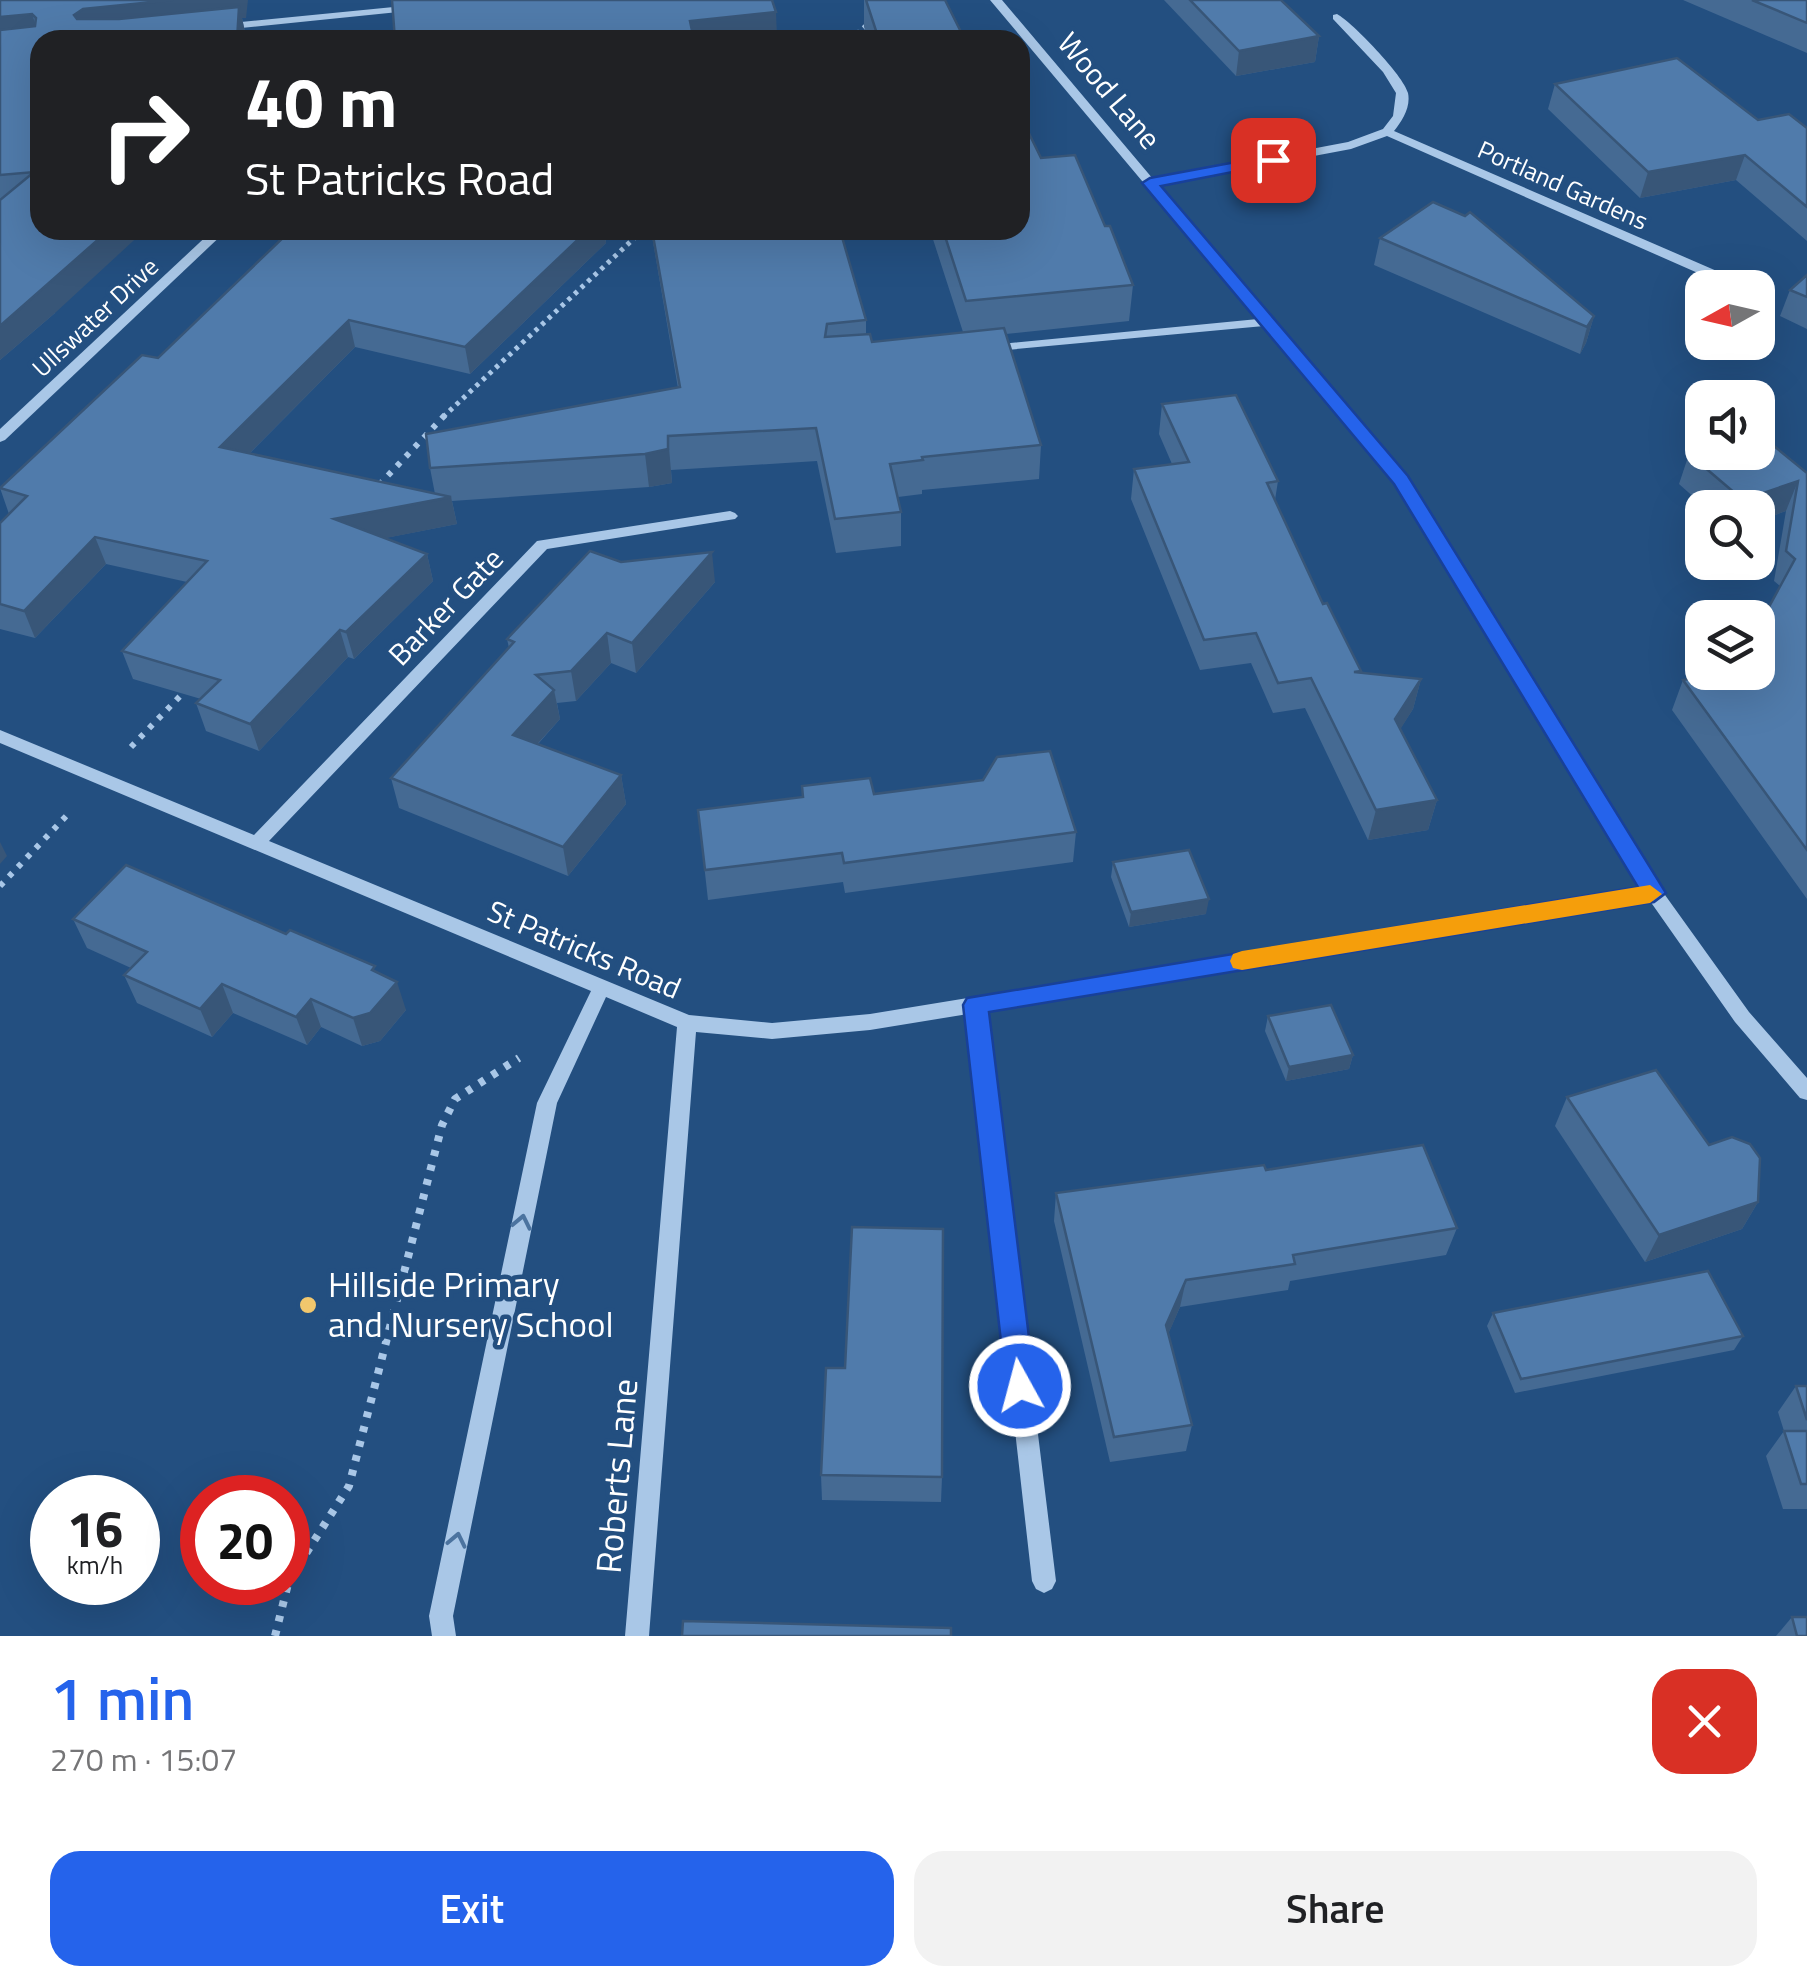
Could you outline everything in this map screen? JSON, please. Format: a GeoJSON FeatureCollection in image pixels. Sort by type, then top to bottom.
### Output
{"type":"FeatureCollection","features":[{"type":"Feature","properties":{"kind":"street","name":"Wood Lane"},"geometry":{"type":"LineString","coordinates":[[996,0],[1021,30]]}},
{"type":"Feature","properties":{"kind":"street"},"geometry":{"type":"LineString","coordinates":[[209,28],[307,24],[420,8]]}},
{"type":"Feature","properties":{"kind":"street"},"geometry":{"type":"LineString","coordinates":[[1150,183],[1351,145],[1387,132],[1398,116],[1402,93],[1388,70],[1336,16]]}},
{"type":"Feature","properties":{"kind":"street","name":"Wood Lane"},"geometry":{"type":"LineString","coordinates":[[1030,40],[1402,480],[1654,893],[1742,1017],[1807,1092]]}},
{"type":"Feature","properties":{"kind":"street","name":"Portland Gardens"},"geometry":{"type":"LineString","coordinates":[[1387,132],[1703,270]]}},
{"type":"Feature","properties":{"kind":"street","name":"Ullswater Drive"},"geometry":{"type":"LineString","coordinates":[[0,437],[209,240]]}},
{"type":"Feature","properties":{"kind":"street"},"geometry":{"type":"LineString","coordinates":[[964,351],[1268,322]]}},
{"type":"Feature","properties":{"kind":"street","name":"Barker Gate"},"geometry":{"type":"LineString","coordinates":[[257,843],[542,545],[730,516]]}},
{"type":"Feature","properties":{"kind":"street","name":"St Patricks Road"},"geometry":{"type":"LineString","coordinates":[[0,736],[687,1023],[772,1031],[870,1022],[1654,893]]}},
{"type":"Feature","properties":{"kind":"street"},"geometry":{"type":"LineString","coordinates":[[444,1636],[441,1616],[547,1103],[602,988]]}},
{"type":"Feature","properties":{"kind":"street"},"geometry":{"type":"LineString","coordinates":[[976,1005],[1044,1582]]}},
{"type":"Feature","properties":{"kind":"street","name":"Roberts Lane"},"geometry":{"type":"LineString","coordinates":[[637,1636],[687,1023]]}},
{"type":"Feature","properties":{"kind":"path"},"geometry":{"type":"LineString","coordinates":[[861,30],[880,13]]}},
{"type":"Feature","properties":{"kind":"path"},"geometry":{"type":"LineString","coordinates":[[367,498],[474,384],[631,240]]}},
{"type":"Feature","properties":{"kind":"path"},"geometry":{"type":"LineString","coordinates":[[0,886],[194,681]]}},
{"type":"Feature","properties":{"kind":"path"},"geometry":{"type":"LineString","coordinates":[[275,1636],[289,1580],[348,1486],[442,1126],[455,1099],[592,1012]]}},
{"type":"Feature","properties":{"kind":"building"},"geometry":{"type":"Polygon","coordinates":[[[0,0],[173,0],[83,9],[74,15],[77,19],[119,19],[239,7],[238,30],[30,30],[30,172],[0,175],[0,30],[35,26],[36,18],[32,14],[0,17],[0,0]]]}},
{"type":"Feature","properties":{"kind":"building"},"geometry":{"type":"Polygon","coordinates":[[[392,0],[772,0],[776,12],[690,21],[692,30],[394,30],[392,0]]]}},
{"type":"Feature","properties":{"kind":"building"},"geometry":{"type":"Polygon","coordinates":[[[866,0],[945,0],[960,30],[876,30],[866,0]]]}},
{"type":"Feature","properties":{"kind":"building"},"geometry":{"type":"Polygon","coordinates":[[[1190,0],[1281,0],[1319,36],[1239,51],[1190,0]]]}},
{"type":"Feature","properties":{"kind":"building"},"geometry":{"type":"Polygon","coordinates":[[[1752,0],[1807,0],[1807,23],[1752,0]]]}},
{"type":"Feature","properties":{"kind":"building"},"geometry":{"type":"Polygon","coordinates":[[[1677,58],[1758,120],[1789,114],[1807,128],[1807,207],[1745,155],[1648,172],[1555,84],[1677,58]]]}},
{"type":"Feature","properties":{"kind":"building"},"geometry":{"type":"Polygon","coordinates":[[[1030,135],[1041,158],[1075,155],[1105,226],[1110,226],[1133,285],[966,301],[946,240],[1030,240],[1030,135]]]}},
{"type":"Feature","properties":{"kind":"building"},"geometry":{"type":"Polygon","coordinates":[[[30,175],[30,240],[98,240],[0,326],[0,200],[30,175]]]}},
{"type":"Feature","properties":{"kind":"building"},"geometry":{"type":"Polygon","coordinates":[[[1433,202],[1465,216],[1470,212],[1594,316],[1587,327],[1380,238],[1433,202]]]}},
{"type":"Feature","properties":{"kind":"building"},"geometry":{"type":"Polygon","coordinates":[[[281,240],[577,240],[465,347],[349,320],[220,447],[451,497],[334,519],[427,554],[346,632],[340,630],[250,724],[196,703],[220,680],[122,651],[207,561],[95,537],[24,611],[0,604],[0,523],[27,496],[0,488],[142,355],[158,358],[281,240]]]}},
{"type":"Feature","properties":{"kind":"building"},"geometry":{"type":"Polygon","coordinates":[[[654,240],[843,240],[866,320],[827,324],[825,337],[870,334],[872,342],[1004,328],[1041,445],[890,464],[901,512],[835,519],[816,428],[668,436],[668,449],[645,454],[430,468],[426,434],[680,387],[654,240]]]}},
{"type":"Feature","properties":{"kind":"building"},"geometry":{"type":"Polygon","coordinates":[[[1807,275],[1807,297],[1790,290],[1807,275]]]}},
{"type":"Feature","properties":{"kind":"building"},"geometry":{"type":"Polygon","coordinates":[[[1236,395],[1278,481],[1267,483],[1323,604],[1327,603],[1361,671],[1354,672],[1421,679],[1395,719],[1437,800],[1376,810],[1311,678],[1278,683],[1256,633],[1204,640],[1134,469],[1189,462],[1162,404],[1236,395]]]}},
{"type":"Feature","properties":{"kind":"building"},"geometry":{"type":"Polygon","coordinates":[[[1775,447],[1807,473],[1807,850],[1690,690],[1775,690],[1773,600],[1795,559],[1786,551],[1798,481],[1772,490],[1731,490],[1708,470],[1775,470],[1775,447]]]}},
{"type":"Feature","properties":{"kind":"building"},"geometry":{"type":"Polygon","coordinates":[[[590,551],[621,562],[712,552],[632,643],[607,633],[571,671],[536,675],[554,690],[513,735],[621,775],[563,847],[391,778],[514,642],[507,639],[590,551]]]}},
{"type":"Feature","properties":{"kind":"building"},"geometry":{"type":"Polygon","coordinates":[[[1050,751],[1076,832],[844,863],[842,853],[705,870],[698,810],[803,797],[802,786],[870,778],[874,794],[983,780],[997,757],[1050,751]]]}},
{"type":"Feature","properties":{"kind":"building"},"geometry":{"type":"Polygon","coordinates":[[[1189,850],[1209,899],[1131,912],[1113,862],[1189,850]]]}},
{"type":"Feature","properties":{"kind":"building"},"geometry":{"type":"Polygon","coordinates":[[[126,865],[286,934],[290,930],[375,966],[372,970],[397,982],[370,1013],[353,1018],[311,999],[296,1017],[222,984],[200,1009],[124,975],[147,952],[73,919],[126,865]]]}},
{"type":"Feature","properties":{"kind":"building"},"geometry":{"type":"Polygon","coordinates":[[[1331,1005],[1353,1055],[1289,1067],[1268,1016],[1331,1005]]]}},
{"type":"Feature","properties":{"kind":"building"},"geometry":{"type":"Polygon","coordinates":[[[1656,1070],[1709,1145],[1732,1137],[1750,1144],[1760,1158],[1758,1202],[1659,1235],[1567,1097],[1656,1070]]]}},
{"type":"Feature","properties":{"kind":"building"},"geometry":{"type":"Polygon","coordinates":[[[1423,1145],[1457,1228],[1293,1255],[1295,1264],[1186,1280],[1166,1325],[1192,1425],[1114,1437],[1056,1193],[1264,1165],[1266,1170],[1423,1145]]]}},
{"type":"Feature","properties":{"kind":"building"},"geometry":{"type":"Polygon","coordinates":[[[852,1227],[943,1229],[942,1477],[821,1475],[826,1368],[845,1368],[852,1227]]]}},
{"type":"Feature","properties":{"kind":"building"},"geometry":{"type":"Polygon","coordinates":[[[1708,1271],[1743,1336],[1521,1379],[1493,1313],[1708,1271]]]}},
{"type":"Feature","properties":{"kind":"building"},"geometry":{"type":"Polygon","coordinates":[[[1796,1386],[1807,1386],[1807,1420],[1796,1386]]]}},
{"type":"Feature","properties":{"kind":"building"},"geometry":{"type":"Polygon","coordinates":[[[1784,1431],[1807,1431],[1807,1484],[1801,1484],[1784,1431]]]}},
{"type":"Feature","properties":{"kind":"building"},"geometry":{"type":"Polygon","coordinates":[[[1792,1617],[1807,1617],[1807,1636],[1797,1636],[1792,1617]]]}},
{"type":"Feature","properties":{"kind":"building"},"geometry":{"type":"Polygon","coordinates":[[[683,1621],[951,1628],[951,1636],[682,1636],[683,1621]]]}},
{"type":"Feature","properties":{"kind":"slow traffic"},"geometry":{"type":"LineString","coordinates":[[1242,961],[1650,894]]}},
{"type":"Feature","properties":{"kind":"place","name":"Hillside Primary and Nursery School"},"geometry":{"type":"Point","coordinates":[308,1305]}},
{"type":"Feature","properties":{"kind":"route"},"geometry":{"type":"LineString","coordinates":[[1020,1386],[976,1005],[1654,893],[1402,480],[1150,183],[1273,160]]}}]}
